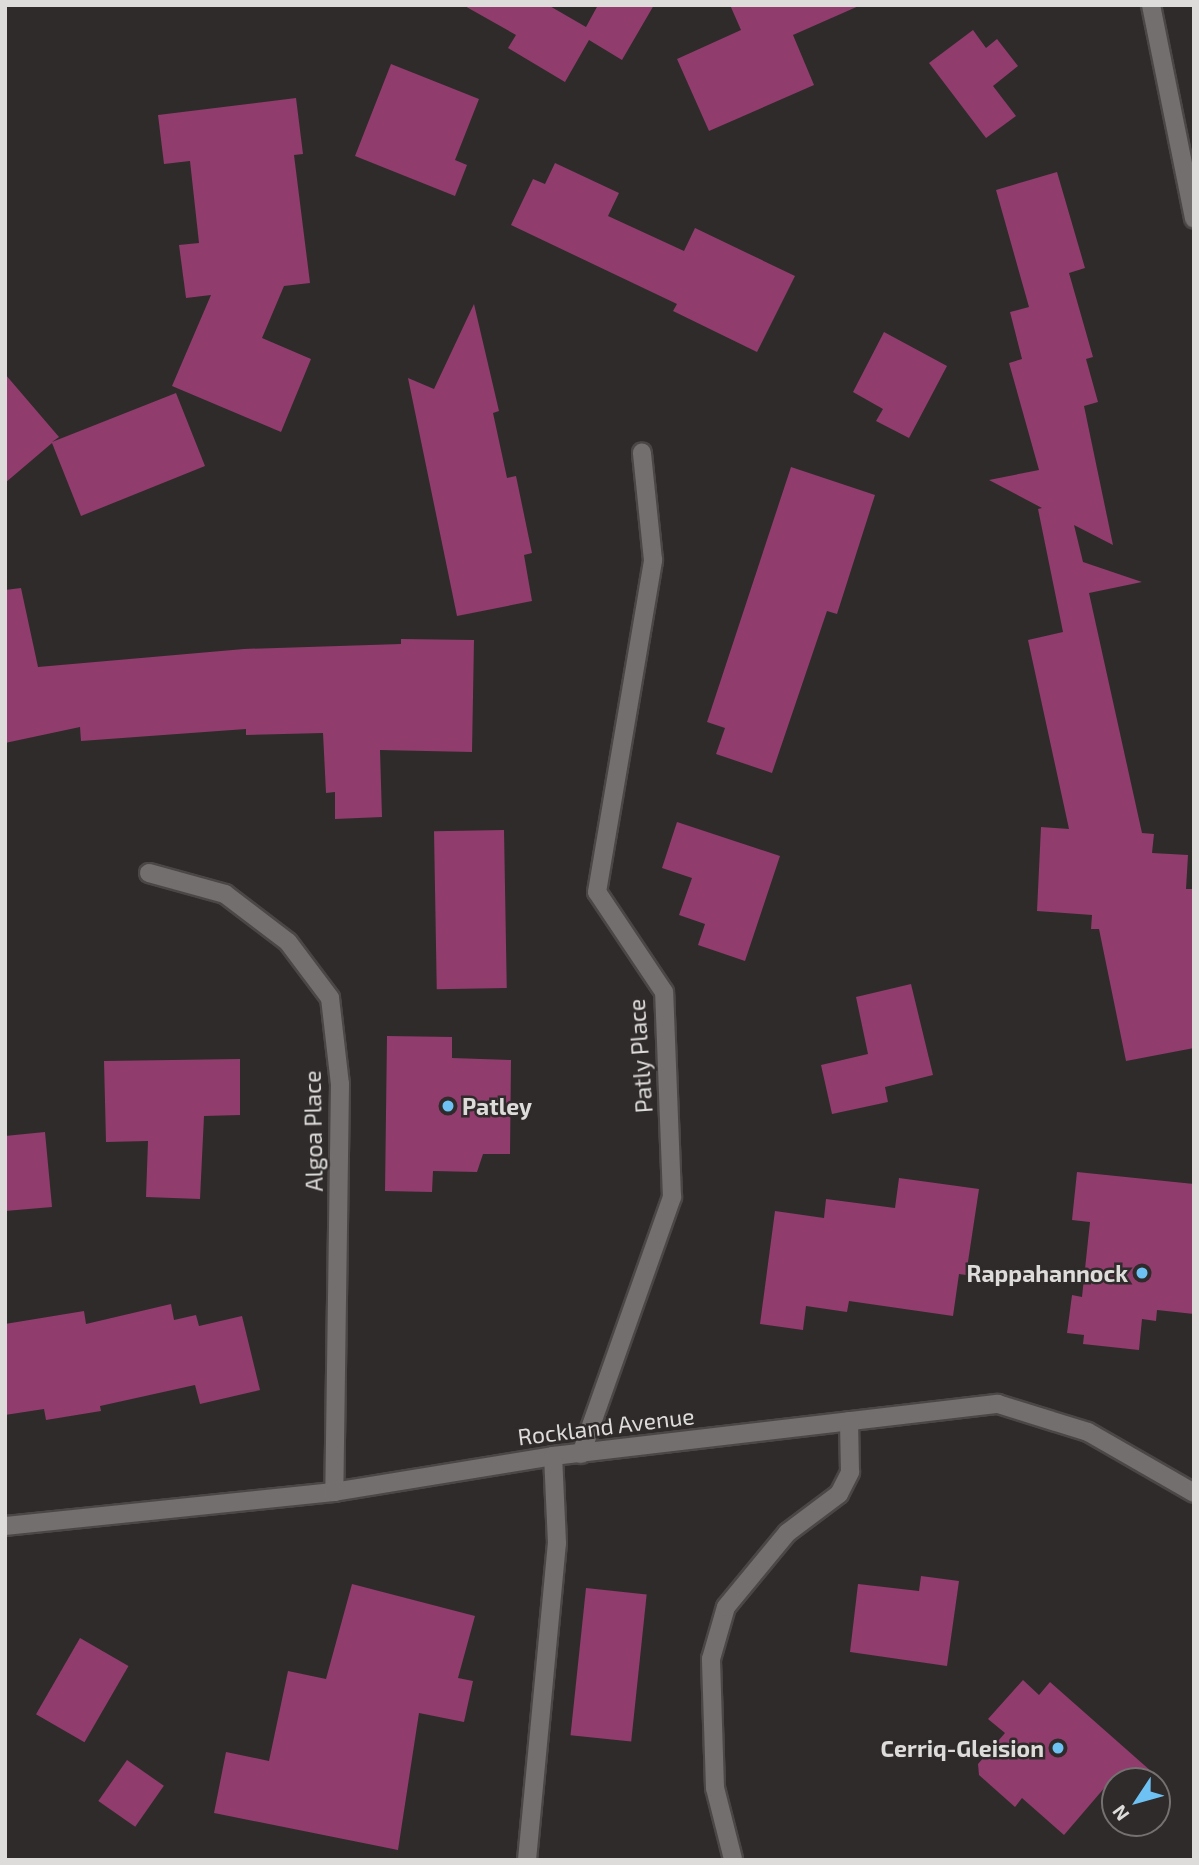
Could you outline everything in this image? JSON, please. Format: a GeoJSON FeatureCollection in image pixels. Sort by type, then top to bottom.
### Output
{"type":"FeatureCollection","features":[{"type":"Feature","properties":{"kind":"street"},"geometry":{"type":"LineString","coordinates":[[1151,5],[1194,219]]}},
{"type":"Feature","properties":{"kind":"street","name":"Patly Place"},"geometry":{"type":"LineString","coordinates":[[581,1454],[672,1197],[664,992],[597,892],[653,560],[642,453]]}},
{"type":"Feature","properties":{"kind":"street","name":"Algoa Place"},"geometry":{"type":"LineString","coordinates":[[149,873],[225,894],[288,942],[330,998],[340,1084],[334,1492]]}},
{"type":"Feature","properties":{"kind":"street","name":"Rockland Avenue"},"geometry":{"type":"LineString","coordinates":[[5,1526],[334,1492],[553,1456],[998,1404],[1088,1432],[1194,1493]]}},
{"type":"Feature","properties":{"kind":"street"},"geometry":{"type":"LineString","coordinates":[[733,1859],[715,1788],[711,1658],[726,1607],[787,1532],[839,1494],[850,1472],[849,1421]]}},
{"type":"Feature","properties":{"kind":"street"},"geometry":{"type":"LineString","coordinates":[[527,1860],[557,1543],[553,1456]]}},
{"type":"Feature","properties":{"kind":"building"},"geometry":{"type":"Polygon","coordinates":[[[463,5],[548,5],[586,27],[598,5],[654,5],[622,60],[589,40],[565,82],[508,48],[516,35],[463,5]]]}},
{"type":"Feature","properties":{"kind":"building"},"geometry":{"type":"Polygon","coordinates":[[[730,5],[861,5],[793,35],[814,85],[709,131],[677,59],[741,30],[730,5]]]}},
{"type":"Feature","properties":{"kind":"building"},"geometry":{"type":"Polygon","coordinates":[[[973,30],[986,48],[997,39],[1018,66],[993,86],[1016,116],[986,138],[929,63],[973,30]]]}},
{"type":"Feature","properties":{"kind":"building"},"geometry":{"type":"Polygon","coordinates":[[[391,64],[479,99],[455,160],[467,165],[455,196],[355,156],[391,64]]]}},
{"type":"Feature","properties":{"kind":"building"},"geometry":{"type":"Polygon","coordinates":[[[296,98],[303,154],[294,155],[310,283],[284,286],[262,338],[311,359],[281,432],[172,386],[211,295],[186,298],[179,245],[199,243],[190,161],[164,164],[158,115],[296,98]]]}},
{"type":"Feature","properties":{"kind":"building"},"geometry":{"type":"Polygon","coordinates":[[[555,163],[619,193],[608,216],[684,251],[695,228],[795,276],[757,352],[673,311],[677,304],[511,225],[533,179],[545,184],[555,163]]]}},
{"type":"Feature","properties":{"kind":"building"},"geometry":{"type":"Polygon","coordinates":[[[1057,172],[1085,268],[1069,273],[1093,357],[1086,359],[1098,402],[1084,406],[1113,545],[1074,525],[1083,562],[1142,582],[1089,593],[1142,833],[1154,834],[1152,853],[1188,855],[1186,889],[1194,889],[1194,1048],[1126,1061],[1099,929],[1091,929],[1092,915],[1037,911],[1041,827],[1069,829],[1028,640],[1063,632],[1038,509],[1042,508],[989,480],[1039,470],[1009,363],[1022,359],[1010,312],[1029,307],[996,190],[1057,172]]]}},
{"type":"Feature","properties":{"kind":"building"},"geometry":{"type":"Polygon","coordinates":[[[474,304],[499,411],[493,413],[507,478],[516,476],[532,553],[524,555],[532,601],[457,616],[408,378],[434,389],[474,304]]]}},
{"type":"Feature","properties":{"kind":"building"},"geometry":{"type":"Polygon","coordinates":[[[884,332],[947,366],[909,438],[876,421],[883,409],[853,392],[884,332]]]}},
{"type":"Feature","properties":{"kind":"building"},"geometry":{"type":"Polygon","coordinates":[[[5,374],[59,437],[52,442],[176,393],[205,466],[81,516],[52,443],[5,483],[5,374]]]}},
{"type":"Feature","properties":{"kind":"building"},"geometry":{"type":"Polygon","coordinates":[[[791,467],[875,495],[837,614],[827,611],[772,773],[716,754],[725,728],[707,722],[791,467]]]}},
{"type":"Feature","properties":{"kind":"building"},"geometry":{"type":"Polygon","coordinates":[[[21,588],[38,667],[244,649],[401,644],[401,639],[474,640],[472,752],[380,750],[382,817],[335,819],[335,792],[326,793],[323,733],[246,735],[246,729],[81,741],[80,727],[5,743],[5,590],[21,588]]]}},
{"type":"Feature","properties":{"kind":"building"},"geometry":{"type":"Polygon","coordinates":[[[677,822],[780,856],[745,961],[698,945],[705,924],[679,915],[692,878],[662,868],[677,822]]]}},
{"type":"Feature","properties":{"kind":"building"},"geometry":{"type":"Polygon","coordinates":[[[504,830],[507,988],[437,989],[434,831],[504,830]]]}},
{"type":"Feature","properties":{"kind":"building"},"geometry":{"type":"Polygon","coordinates":[[[911,984],[933,1075],[885,1087],[888,1102],[832,1114],[821,1065],[868,1054],[856,997],[911,984]]]}},
{"type":"Feature","properties":{"kind":"building","name":"Patley"},"geometry":{"type":"Polygon","coordinates":[[[387,1036],[452,1037],[452,1058],[511,1060],[510,1154],[483,1154],[477,1172],[433,1171],[432,1192],[385,1191],[387,1036]]]}},
{"type":"Feature","properties":{"kind":"building"},"geometry":{"type":"Polygon","coordinates":[[[240,1059],[240,1115],[204,1116],[200,1199],[146,1197],[148,1141],[106,1142],[104,1061],[240,1059]]]}},
{"type":"Feature","properties":{"kind":"building"},"geometry":{"type":"Polygon","coordinates":[[[45,1132],[52,1207],[5,1211],[5,1136],[45,1132]]]}},
{"type":"Feature","properties":{"kind":"building","name":"Rappahannock"},"geometry":{"type":"Polygon","coordinates":[[[1077,1172],[1194,1184],[1194,1314],[1157,1310],[1156,1321],[1142,1319],[1139,1350],[1083,1344],[1084,1335],[1067,1333],[1072,1295],[1082,1297],[1090,1222],[1072,1220],[1077,1172]]]}},
{"type":"Feature","properties":{"kind":"building"},"geometry":{"type":"Polygon","coordinates":[[[899,1178],[979,1189],[966,1275],[959,1274],[953,1316],[849,1301],[847,1312],[806,1306],[803,1330],[760,1324],[775,1211],[824,1218],[826,1199],[895,1208],[899,1178]]]}},
{"type":"Feature","properties":{"kind":"building"},"geometry":{"type":"Polygon","coordinates":[[[171,1304],[174,1320],[196,1315],[199,1326],[242,1316],[260,1390],[200,1404],[195,1385],[100,1406],[101,1411],[46,1420],[44,1409],[5,1415],[5,1324],[84,1311],[86,1324],[171,1304]]]}},
{"type":"Feature","properties":{"kind":"building"},"geometry":{"type":"Polygon","coordinates":[[[921,1576],[959,1581],[947,1666],[850,1652],[858,1584],[919,1591],[921,1576]]]}},
{"type":"Feature","properties":{"kind":"building"},"geometry":{"type":"Polygon","coordinates":[[[352,1584],[475,1616],[458,1678],[473,1681],[464,1722],[419,1713],[398,1850],[214,1813],[226,1752],[269,1761],[288,1671],[326,1679],[352,1584]]]}},
{"type":"Feature","properties":{"kind":"building"},"geometry":{"type":"Polygon","coordinates":[[[586,1588],[647,1594],[631,1742],[571,1735],[586,1588]]]}},
{"type":"Feature","properties":{"kind":"building"},"geometry":{"type":"Polygon","coordinates":[[[80,1638],[128,1666],[84,1742],[36,1714],[80,1638]]]}},
{"type":"Feature","properties":{"kind":"building","name":"Cerriq-Gleision"},"geometry":{"type":"Polygon","coordinates":[[[1023,1680],[1039,1695],[1050,1682],[1146,1767],[1101,1767],[1101,1792],[1064,1835],[1022,1798],[1015,1807],[979,1775],[978,1764],[1005,1733],[988,1719],[1023,1680]]]}},
{"type":"Feature","properties":{"kind":"building"},"geometry":{"type":"Polygon","coordinates":[[[127,1760],[164,1786],[135,1827],[98,1801],[127,1760]]]}},
{"type":"Feature","properties":{"kind":"place","name":"Patley"},"geometry":{"type":"Point","coordinates":[448,1106]}},
{"type":"Feature","properties":{"kind":"place","name":"Rappahannock"},"geometry":{"type":"Point","coordinates":[1142,1273]}},
{"type":"Feature","properties":{"kind":"place","name":"Cerriq-Gleision"},"geometry":{"type":"Point","coordinates":[1058,1748]}}]}
